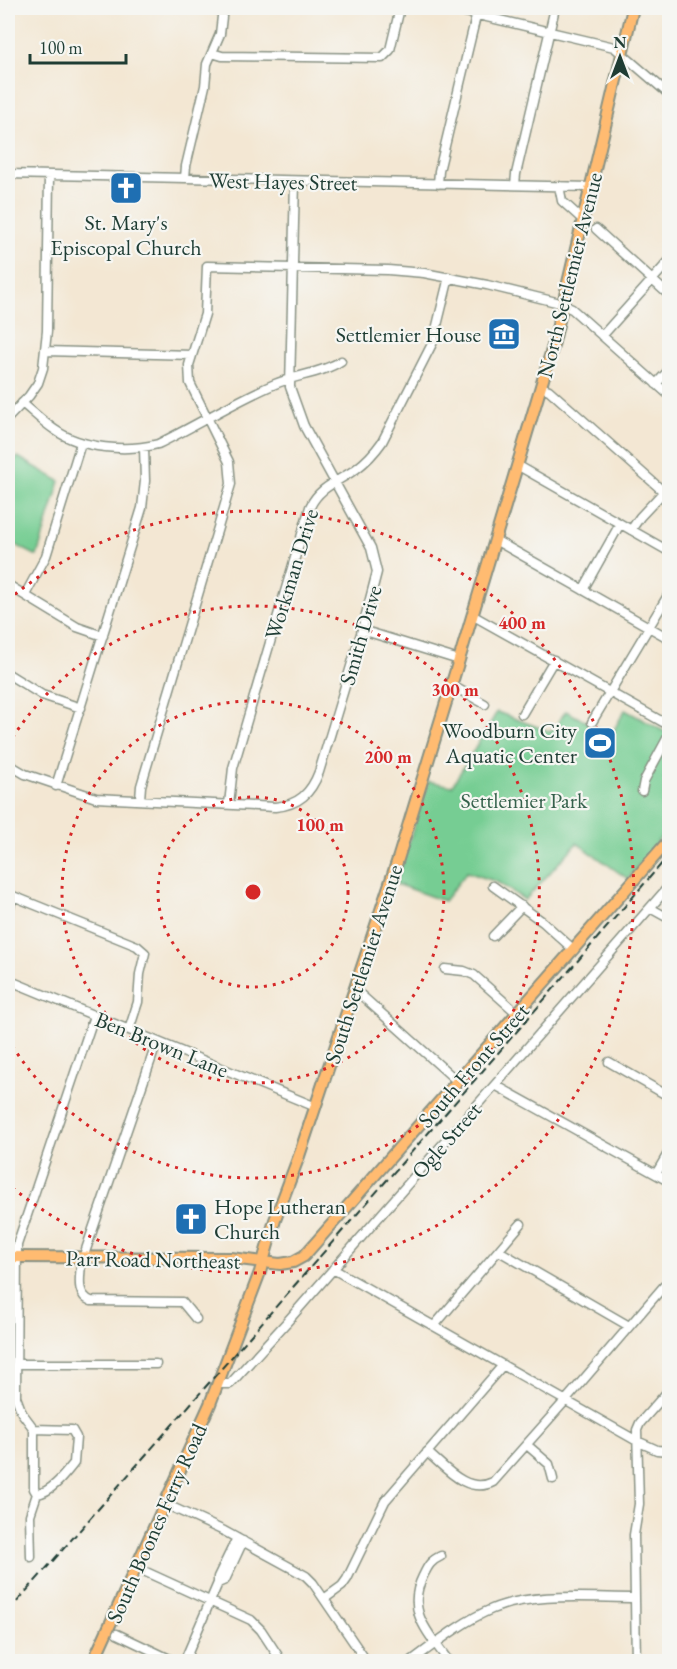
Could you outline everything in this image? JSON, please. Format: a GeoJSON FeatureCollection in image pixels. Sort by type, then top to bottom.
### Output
{"type":"FeatureCollection","features":[{"type":"Feature","properties":{"kind":"main road","name":"North Settlemier Avenue"},"geometry":{"type":"LineString","coordinates":[[495,540],[541,387],[563,304],[633,8]]}},
{"type":"Feature","properties":{"kind":"main road","name":"South Settlemier Avenue"},"geometry":{"type":"LineString","coordinates":[[218,1384],[316,1107],[407,832],[495,540]]}},
{"type":"Feature","properties":{"kind":"main road","name":"South Front Street"},"geometry":{"type":"LineString","coordinates":[[262,1262],[286,1264],[298,1260],[310,1251],[669,839]]}},
{"type":"Feature","properties":{"kind":"main road","name":"Parr Road Northeast"},"geometry":{"type":"LineString","coordinates":[[12,1257],[231,1258],[262,1262]]}},
{"type":"Feature","properties":{"kind":"main road","name":"South Boones Ferry Road"},"geometry":{"type":"LineString","coordinates":[[93,1662],[218,1384]]}},
{"type":"Feature","properties":{"kind":"street"},"geometry":{"type":"LineString","coordinates":[[185,178],[205,86],[207,64],[220,34],[223,8]]}},
{"type":"Feature","properties":{"kind":"street"},"geometry":{"type":"LineString","coordinates":[[212,53],[222,56],[382,58],[390,51],[400,8]]}},
{"type":"Feature","properties":{"kind":"street"},"geometry":{"type":"LineString","coordinates":[[448,8],[477,11],[614,47],[669,95]]}},
{"type":"Feature","properties":{"kind":"street"},"geometry":{"type":"LineString","coordinates":[[515,185],[555,8]]}},
{"type":"Feature","properties":{"kind":"street"},"geometry":{"type":"LineString","coordinates":[[438,184],[439,171],[477,11]]}},
{"type":"Feature","properties":{"kind":"street","name":"West Hayes Street"},"geometry":{"type":"LineString","coordinates":[[8,174],[591,187]]}},
{"type":"Feature","properties":{"kind":"street"},"geometry":{"type":"LineString","coordinates":[[8,418],[38,383],[46,351],[49,175]]}},
{"type":"Feature","properties":{"kind":"street","name":"Smith Drive"},"geometry":{"type":"LineString","coordinates":[[8,764],[25,774],[56,786],[96,798],[282,806],[295,803],[310,791],[319,772],[362,630],[376,582],[376,567],[371,548],[301,418],[291,392],[289,378],[295,181]]}},
{"type":"Feature","properties":{"kind":"street"},"geometry":{"type":"LineString","coordinates":[[559,186],[562,201],[583,220]]}},
{"type":"Feature","properties":{"kind":"street"},"geometry":{"type":"LineString","coordinates":[[596,229],[669,296]]}},
{"type":"Feature","properties":{"kind":"street"},"geometry":{"type":"LineString","coordinates":[[602,336],[669,260]]}},
{"type":"Feature","properties":{"kind":"street"},"geometry":{"type":"LineString","coordinates":[[140,799],[141,786],[231,484],[230,462],[190,383],[189,365],[204,319],[207,266],[388,270],[449,277],[563,304],[572,309],[669,396]]}},
{"type":"Feature","properties":{"kind":"street","name":"Workman Drive"},"geometry":{"type":"LineString","coordinates":[[229,804],[232,768],[310,507],[317,495],[361,465],[382,441],[433,342],[449,277]]}},
{"type":"Feature","properties":{"kind":"street"},"geometry":{"type":"LineString","coordinates":[[46,351],[192,355]]}},
{"type":"Feature","properties":{"kind":"street"},"geometry":{"type":"LineString","coordinates":[[22,403],[56,431],[81,443],[114,448],[144,447],[158,444],[289,378],[330,368],[341,361]]}},
{"type":"Feature","properties":{"kind":"street"},"geometry":{"type":"LineString","coordinates":[[656,384],[669,369]]}},
{"type":"Feature","properties":{"kind":"street"},"geometry":{"type":"LineString","coordinates":[[541,387],[549,390],[667,489],[640,517],[631,530]]}},
{"type":"Feature","properties":{"kind":"street"},"geometry":{"type":"LineString","coordinates":[[25,595],[46,556],[81,443]]}},
{"type":"Feature","properties":{"kind":"street"},"geometry":{"type":"LineString","coordinates":[[56,786],[142,508],[145,481],[144,447]]}},
{"type":"Feature","properties":{"kind":"street"},"geometry":{"type":"LineString","coordinates":[[517,465],[669,552]]}},
{"type":"Feature","properties":{"kind":"street"},"geometry":{"type":"LineString","coordinates":[[583,590],[620,524]]}},
{"type":"Feature","properties":{"kind":"street"},"geometry":{"type":"LineString","coordinates":[[495,540],[669,639]]}},
{"type":"Feature","properties":{"kind":"street"},"geometry":{"type":"LineString","coordinates":[[8,585],[77,627],[103,636]]}},
{"type":"Feature","properties":{"kind":"street"},"geometry":{"type":"LineString","coordinates":[[592,722],[669,592]]}},
{"type":"Feature","properties":{"kind":"street"},"geometry":{"type":"LineString","coordinates":[[472,615],[610,693],[667,721]]}},
{"type":"Feature","properties":{"kind":"street"},"geometry":{"type":"LineString","coordinates":[[362,630],[459,660]]}},
{"type":"Feature","properties":{"kind":"street"},"geometry":{"type":"LineString","coordinates":[[522,714],[554,660]]}},
{"type":"Feature","properties":{"kind":"street"},"geometry":{"type":"LineString","coordinates":[[8,674],[42,695],[81,708]]}},
{"type":"Feature","properties":{"kind":"street"},"geometry":{"type":"LineString","coordinates":[[452,685],[486,704]]}},
{"type":"Feature","properties":{"kind":"street"},"geometry":{"type":"LineString","coordinates":[[642,791],[644,781],[669,733]]}},
{"type":"Feature","properties":{"kind":"street","name":"Ogle Street"},"geometry":{"type":"LineString","coordinates":[[218,1384],[230,1384],[669,885]]}},
{"type":"Feature","properties":{"kind":"street"},"geometry":{"type":"LineString","coordinates":[[493,886],[522,906],[574,950]]}},
{"type":"Feature","properties":{"kind":"street"},"geometry":{"type":"LineString","coordinates":[[8,912],[10,895],[137,946],[146,953],[140,974],[138,1002],[129,1030]]}},
{"type":"Feature","properties":{"kind":"street"},"geometry":{"type":"LineString","coordinates":[[493,936],[522,906]]}},
{"type":"Feature","properties":{"kind":"street"},"geometry":{"type":"LineString","coordinates":[[650,908],[669,919]]}},
{"type":"Feature","properties":{"kind":"street"},"geometry":{"type":"LineString","coordinates":[[445,969],[464,971],[474,975],[518,1014]]}},
{"type":"Feature","properties":{"kind":"street","name":"Ben Brown Lane"},"geometry":{"type":"LineString","coordinates":[[8,980],[316,1107]]}},
{"type":"Feature","properties":{"kind":"street"},"geometry":{"type":"LineString","coordinates":[[354,993],[361,995],[457,1081]]}},
{"type":"Feature","properties":{"kind":"street"},"geometry":{"type":"LineString","coordinates":[[31,1557],[30,1515],[37,1494],[34,1488],[34,1429],[17,1402],[12,1257],[94,1016]]}},
{"type":"Feature","properties":{"kind":"street"},"geometry":{"type":"LineString","coordinates":[[157,1042],[80,1265],[81,1291],[87,1300],[182,1302],[196,1319]]}},
{"type":"Feature","properties":{"kind":"street"},"geometry":{"type":"LineString","coordinates":[[609,1062],[669,1097]]}},
{"type":"Feature","properties":{"kind":"street"},"geometry":{"type":"LineString","coordinates":[[495,1085],[669,1182]]}},
{"type":"Feature","properties":{"kind":"street"},"geometry":{"type":"LineString","coordinates":[[656,1174],[669,1150]]}},
{"type":"Feature","properties":{"kind":"street"},"geometry":{"type":"LineString","coordinates":[[434,1326],[521,1224]]}},
{"type":"Feature","properties":{"kind":"street"},"geometry":{"type":"LineString","coordinates":[[499,1251],[629,1326]]}},
{"type":"Feature","properties":{"kind":"street"},"geometry":{"type":"LineString","coordinates":[[333,1269],[638,1441],[657,1450],[669,1451]]}},
{"type":"Feature","properties":{"kind":"street"},"geometry":{"type":"LineString","coordinates":[[427,1452],[463,1482],[482,1486],[499,1477],[669,1279]]}},
{"type":"Feature","properties":{"kind":"street"},"geometry":{"type":"LineString","coordinates":[[16,1364],[156,1364]]}},
{"type":"Feature","properties":{"kind":"street"},"geometry":{"type":"LineString","coordinates":[[324,1599],[342,1586],[347,1579],[385,1502],[503,1365]]}},
{"type":"Feature","properties":{"kind":"street"},"geometry":{"type":"LineString","coordinates":[[636,1662],[634,1535],[639,1504],[638,1426],[669,1389]]}},
{"type":"Feature","properties":{"kind":"street"},"geometry":{"type":"LineString","coordinates":[[34,1429],[68,1429],[74,1432],[76,1437],[74,1463],[51,1487],[37,1494]]}},
{"type":"Feature","properties":{"kind":"street"},"geometry":{"type":"LineString","coordinates":[[527,1445],[549,1464],[553,1479]]}},
{"type":"Feature","properties":{"kind":"street"},"geometry":{"type":"LineString","coordinates":[[165,1504],[240,1540],[306,1576],[367,1662]]}},
{"type":"Feature","properties":{"kind":"street"},"geometry":{"type":"LineString","coordinates":[[184,1662],[210,1601],[240,1540]]}},
{"type":"Feature","properties":{"kind":"street"},"geometry":{"type":"LineString","coordinates":[[441,1556],[429,1563],[418,1584],[416,1599],[420,1620],[448,1662]]}},
{"type":"Feature","properties":{"kind":"street"},"geometry":{"type":"LineString","coordinates":[[146,1572],[256,1624],[282,1662]]}},
{"type":"Feature","properties":{"kind":"street"},"geometry":{"type":"LineString","coordinates":[[410,1662],[475,1618],[498,1606],[536,1599],[635,1598]]}},
{"type":"Feature","properties":{"kind":"street"},"geometry":{"type":"LineString","coordinates":[[117,1634],[176,1662]]}},
{"type":"Feature","properties":{"kind":"green space"},"geometry":{"type":"Polygon","coordinates":[[[18,457],[60,481],[37,556],[8,541],[8,463],[18,457]]]}},
{"type":"Feature","properties":{"kind":"green space","name":"Settlemier Park"},"geometry":{"type":"Polygon","coordinates":[[[625,710],[669,734],[669,827],[628,879],[577,843],[525,900],[497,882],[467,872],[444,901],[396,884],[428,781],[452,786],[497,712],[551,732],[566,711],[611,735],[625,710]]]}},
{"type":"Feature","properties":{"kind":"railway"},"geometry":{"type":"LineString","coordinates":[[8,1612],[670,854]]}},
{"type":"Feature","properties":{"kind":"place","name":"St. Mary's Episcopal Church"},"geometry":{"type":"Point","coordinates":[126,188]}},
{"type":"Feature","properties":{"kind":"place","name":"Settlemier House"},"geometry":{"type":"Point","coordinates":[504,334]}},
{"type":"Feature","properties":{"kind":"place","name":"Woodburn City Aquatic Center"},"geometry":{"type":"Point","coordinates":[600,743]}},
{"type":"Feature","properties":{"kind":"place","name":"Hope Lutheran Church"},"geometry":{"type":"Point","coordinates":[191,1219]}}]}
